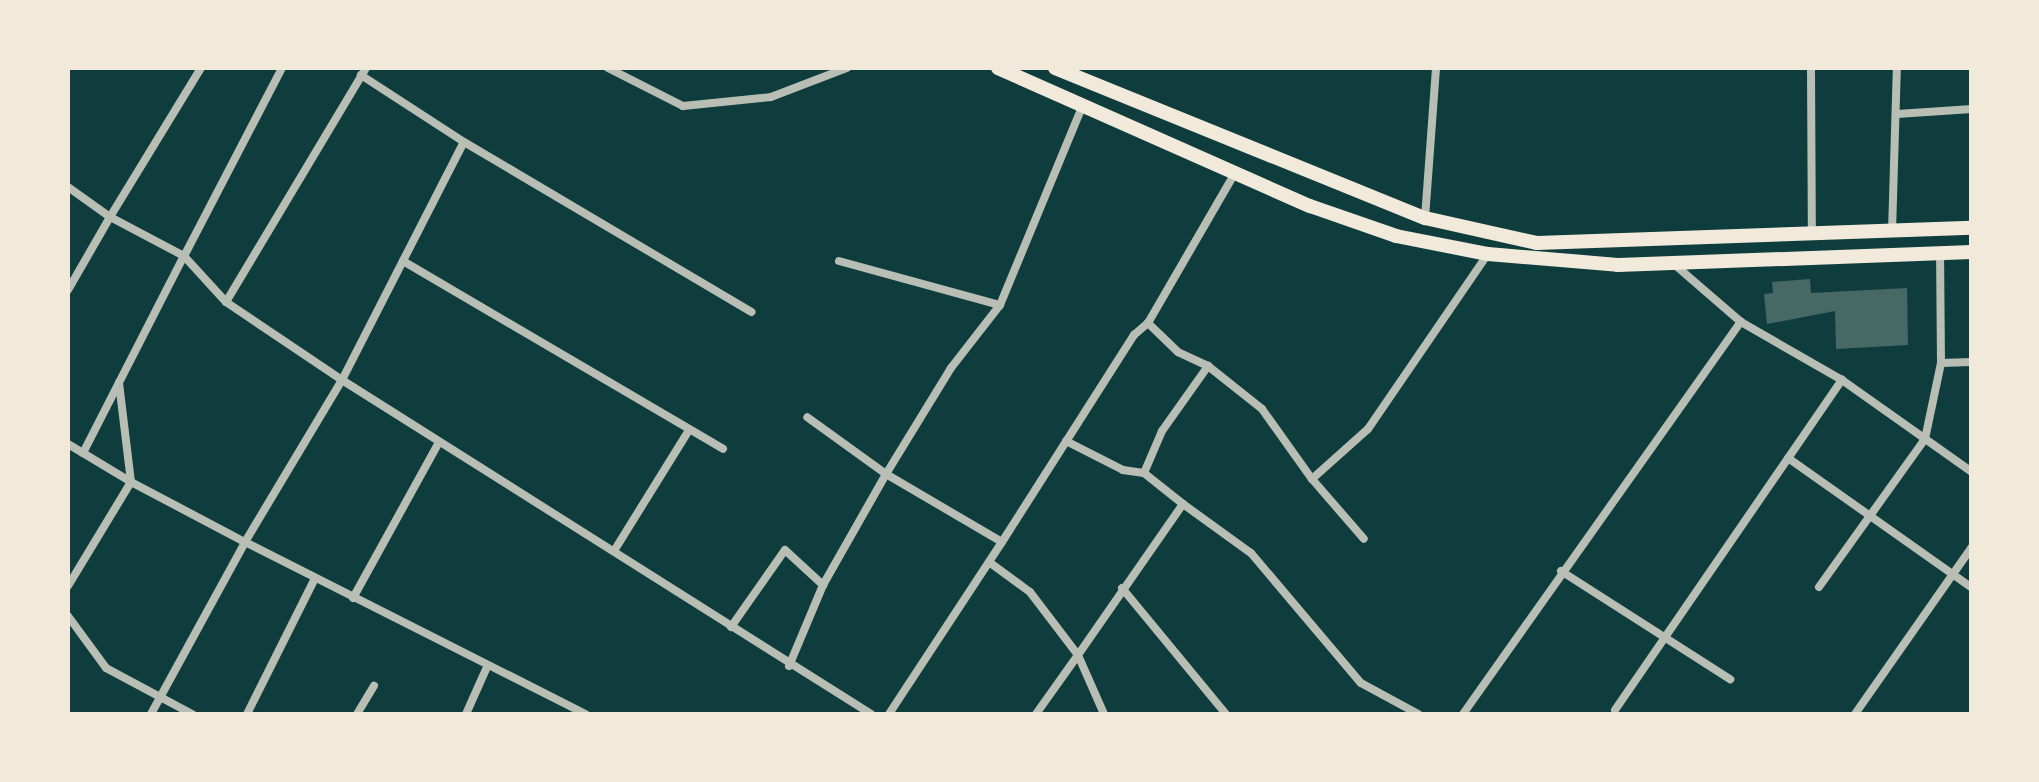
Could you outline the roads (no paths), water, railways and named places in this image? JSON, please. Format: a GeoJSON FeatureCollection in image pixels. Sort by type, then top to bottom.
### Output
{"type":"FeatureCollection","features":[{"type":"Feature","properties":{"kind":"highway"},"geometry":{"type":"LineString","coordinates":[[998,68],[1235,173],[1396,236],[1488,254],[1672,262],[1972,252]]}},
{"type":"Feature","properties":{"kind":"highway"},"geometry":{"type":"LineString","coordinates":[[1055,68],[1425,218],[1537,243],[1972,228]]}},
{"type":"Feature","properties":{"kind":"street"},"geometry":{"type":"LineString","coordinates":[[68,290],[201,68]]}},
{"type":"Feature","properties":{"kind":"street"},"geometry":{"type":"LineString","coordinates":[[83,453],[282,68]]}},
{"type":"Feature","properties":{"kind":"street"},"geometry":{"type":"LineString","coordinates":[[608,68],[683,106],[771,97],[848,68]]}},
{"type":"Feature","properties":{"kind":"street"},"geometry":{"type":"LineString","coordinates":[[1425,218],[1436,68]]}},
{"type":"Feature","properties":{"kind":"street"},"geometry":{"type":"LineString","coordinates":[[1810,68],[1812,236]]}},
{"type":"Feature","properties":{"kind":"street"},"geometry":{"type":"LineString","coordinates":[[1892,232],[1897,68]]}},
{"type":"Feature","properties":{"kind":"street"},"geometry":{"type":"LineString","coordinates":[[226,302],[364,71],[464,142],[752,312]]}},
{"type":"Feature","properties":{"kind":"street"},"geometry":{"type":"LineString","coordinates":[[789,666],[824,585],[886,474],[951,368],[1000,305],[1082,105]]}},
{"type":"Feature","properties":{"kind":"street"},"geometry":{"type":"LineString","coordinates":[[1897,114],[1972,109]]}},
{"type":"Feature","properties":{"kind":"street"},"geometry":{"type":"LineString","coordinates":[[151,714],[245,542],[342,380],[464,142]]}},
{"type":"Feature","properties":{"kind":"street"},"geometry":{"type":"LineString","coordinates":[[889,714],[1134,334],[1148,324],[1235,173]]}},
{"type":"Feature","properties":{"kind":"street"},"geometry":{"type":"LineString","coordinates":[[68,186],[110,217],[184,256],[226,302],[342,380],[695,600],[789,666],[871,714]]}},
{"type":"Feature","properties":{"kind":"street"},"geometry":{"type":"LineString","coordinates":[[1312,479],[1368,429],[1488,254]]}},
{"type":"Feature","properties":{"kind":"street"},"geometry":{"type":"LineString","coordinates":[[1819,587],[1925,439],[1942,363],[1940,254]]}},
{"type":"Feature","properties":{"kind":"street"},"geometry":{"type":"LineString","coordinates":[[838,261],[1000,305]]}},
{"type":"Feature","properties":{"kind":"street"},"geometry":{"type":"LineString","coordinates":[[403,262],[724,450]]}},
{"type":"Feature","properties":{"kind":"street"},"geometry":{"type":"LineString","coordinates":[[1672,262],[1740,322],[1842,380],[1972,472]]}},
{"type":"Feature","properties":{"kind":"street"},"geometry":{"type":"LineString","coordinates":[[1464,714],[1561,571],[1740,322]]}},
{"type":"Feature","properties":{"kind":"street"},"geometry":{"type":"LineString","coordinates":[[1148,324],[1178,352],[1208,366],[1262,409],[1312,479],[1364,539]]}},
{"type":"Feature","properties":{"kind":"street"},"geometry":{"type":"LineString","coordinates":[[1942,363],[1972,362]]}},
{"type":"Feature","properties":{"kind":"street"},"geometry":{"type":"LineString","coordinates":[[1144,473],[1162,432],[1208,366]]}},
{"type":"Feature","properties":{"kind":"street"},"geometry":{"type":"LineString","coordinates":[[1615,710],[1842,380]]}},
{"type":"Feature","properties":{"kind":"street"},"geometry":{"type":"LineString","coordinates":[[68,586],[131,482],[119,382]]}},
{"type":"Feature","properties":{"kind":"street"},"geometry":{"type":"LineString","coordinates":[[807,418],[886,474],[1002,542]]}},
{"type":"Feature","properties":{"kind":"street"},"geometry":{"type":"LineString","coordinates":[[614,551],[689,430]]}},
{"type":"Feature","properties":{"kind":"street"},"geometry":{"type":"LineString","coordinates":[[1066,441],[1123,470],[1144,473],[1251,553],[1361,683],[1418,714]]}},
{"type":"Feature","properties":{"kind":"street"},"geometry":{"type":"LineString","coordinates":[[353,598],[439,442]]}},
{"type":"Feature","properties":{"kind":"street"},"geometry":{"type":"LineString","coordinates":[[68,444],[131,482],[314,578],[586,714]]}},
{"type":"Feature","properties":{"kind":"street"},"geometry":{"type":"LineString","coordinates":[[1788,458],[1972,588]]}},
{"type":"Feature","properties":{"kind":"street"},"geometry":{"type":"LineString","coordinates":[[1036,714],[1182,504]]}},
{"type":"Feature","properties":{"kind":"street"},"geometry":{"type":"LineString","coordinates":[[1855,714],[1972,547]]}},
{"type":"Feature","properties":{"kind":"street"},"geometry":{"type":"LineString","coordinates":[[731,627],[785,550],[824,585]]}},
{"type":"Feature","properties":{"kind":"street"},"geometry":{"type":"LineString","coordinates":[[988,562],[1030,592],[1078,655],[1104,714]]}},
{"type":"Feature","properties":{"kind":"street"},"geometry":{"type":"LineString","coordinates":[[1561,571],[1730,680]]}},
{"type":"Feature","properties":{"kind":"street"},"geometry":{"type":"LineString","coordinates":[[246,714],[314,578]]}},
{"type":"Feature","properties":{"kind":"street"},"geometry":{"type":"LineString","coordinates":[[1122,588],[1226,714]]}},
{"type":"Feature","properties":{"kind":"street"},"geometry":{"type":"LineString","coordinates":[[68,616],[106,668],[192,714]]}},
{"type":"Feature","properties":{"kind":"street"},"geometry":{"type":"LineString","coordinates":[[466,714],[487,667]]}},
{"type":"Feature","properties":{"kind":"street"},"geometry":{"type":"LineString","coordinates":[[357,714],[374,686]]}}]}
